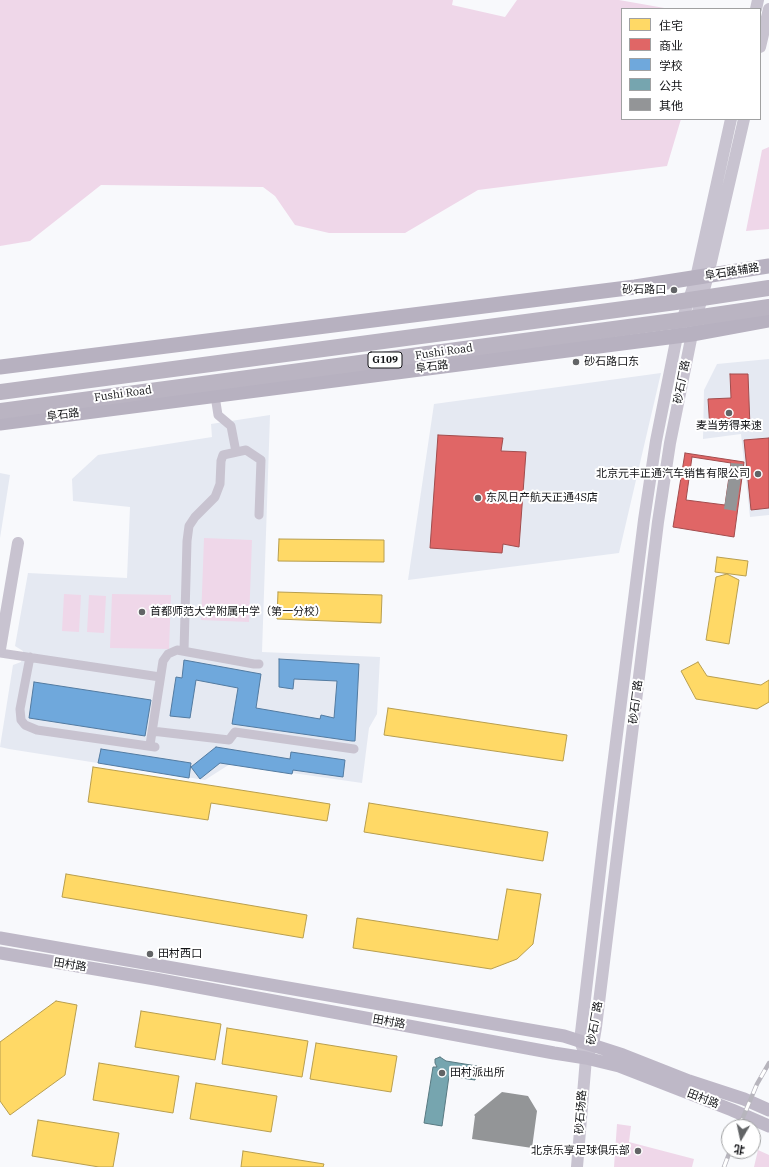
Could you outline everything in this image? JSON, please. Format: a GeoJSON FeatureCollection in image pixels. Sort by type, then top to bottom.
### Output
{"type":"FeatureCollection","features":[{"type":"Feature","properties":{"kind":"highway","name":"Fushi Road"},"geometry":{"type":"LineString","coordinates":[[0,392],[676,302],[769,288]]}},
{"type":"Feature","properties":{"kind":"highway","name":"Fushi Road"},"geometry":{"type":"LineString","coordinates":[[0,411],[769,307]]}},
{"type":"Feature","properties":{"kind":"main road","name":"阜石路辅路"},"geometry":{"type":"LineString","coordinates":[[702,276],[769,266]]}},
{"type":"Feature","properties":{"kind":"main road"},"geometry":{"type":"LineString","coordinates":[[0,367],[634,287],[702,276]]}},
{"type":"Feature","properties":{"kind":"main road","name":"阜石路"},"geometry":{"type":"LineString","coordinates":[[0,423],[692,334],[769,320]]}},
{"type":"Feature","properties":{"kind":"main road","name":"田村路"},"geometry":{"type":"LineString","coordinates":[[0,938],[564,1036],[744,1099],[769,1110]]}},
{"type":"Feature","properties":{"kind":"main road","name":"田村路"},"geometry":{"type":"LineString","coordinates":[[0,953],[155,979],[586,1058],[619,1066],[769,1126]]}},
{"type":"Feature","properties":{"kind":"street"},"geometry":{"type":"LineString","coordinates":[[761,43],[768,15]]}},
{"type":"Feature","properties":{"kind":"street","name":"砂石厂路"},"geometry":{"type":"LineString","coordinates":[[586,1058],[593,1045],[659,516],[670,443],[692,334],[731,120]]}},
{"type":"Feature","properties":{"kind":"street","name":"砂石厂路"},"geometry":{"type":"LineString","coordinates":[[586,1058],[580,1041],[644,520],[656,441],[677,336],[702,276],[744,120]]}},
{"type":"Feature","properties":{"kind":"street"},"geometry":{"type":"LineString","coordinates":[[215,396],[218,415],[230,426],[236,452]]}},
{"type":"Feature","properties":{"kind":"street"},"geometry":{"type":"LineString","coordinates":[[184,651],[187,541],[189,526],[195,517],[215,497],[220,484],[221,461],[223,455],[246,450],[261,460],[259,515]]}},
{"type":"Feature","properties":{"kind":"street"},"geometry":{"type":"LineString","coordinates":[[0,649],[18,543]]}},
{"type":"Feature","properties":{"kind":"street"},"geometry":{"type":"LineString","coordinates":[[30,657],[20,709],[21,720],[25,725],[37,730],[152,746],[152,731],[160,677],[163,661],[168,654],[177,650],[259,664]]}},
{"type":"Feature","properties":{"kind":"street"},"geometry":{"type":"LineString","coordinates":[[0,653],[160,677]]}},
{"type":"Feature","properties":{"kind":"street"},"geometry":{"type":"LineString","coordinates":[[152,731],[229,740],[235,732],[354,749]]}},
{"type":"Feature","properties":{"kind":"street","name":"砂石场路"},"geometry":{"type":"LineString","coordinates":[[577,1167],[586,1058]]}},
{"type":"Feature","properties":{"kind":"shaded area"},"geometry":{"type":"Polygon","coordinates":[[[0,0],[453,0],[452,5],[505,17],[517,0],[619,0],[664,8],[621,8],[621,120],[681,120],[667,166],[478,190],[405,233],[329,233],[295,225],[275,196],[263,187],[101,185],[30,241],[0,246],[0,0]]]}},
{"type":"Feature","properties":{"kind":"shaded area"},"geometry":{"type":"Polygon","coordinates":[[[769,147],[769,229],[746,231],[762,150],[769,147]]]}},
{"type":"Feature","properties":{"kind":"shaded area"},"geometry":{"type":"Polygon","coordinates":[[[769,359],[769,515],[750,517],[741,434],[703,439],[704,390],[717,364],[769,359]]]}},
{"type":"Feature","properties":{"kind":"shaded area"},"geometry":{"type":"Polygon","coordinates":[[[661,373],[619,553],[408,580],[434,404],[661,373]]]}},
{"type":"Feature","properties":{"kind":"shaded area","name":"首都师范大学附属中学（第一分校）"},"geometry":{"type":"Polygon","coordinates":[[[270,415],[262,652],[380,657],[377,714],[369,728],[362,783],[230,764],[205,780],[0,747],[13,665],[21,662],[23,651],[15,646],[28,573],[127,578],[130,507],[73,501],[72,479],[98,455],[212,437],[211,424],[270,415]]]}},
{"type":"Feature","properties":{"kind":"shaded area"},"geometry":{"type":"Polygon","coordinates":[[[0,473],[10,475],[0,538],[0,473]]]}},
{"type":"Feature","properties":{"kind":"shaded area"},"geometry":{"type":"Polygon","coordinates":[[[204,538],[252,540],[249,622],[201,620],[204,538]]]}},
{"type":"Feature","properties":{"kind":"shaded area"},"geometry":{"type":"Polygon","coordinates":[[[64,594],[81,595],[79,632],[62,631],[64,594]]]}},
{"type":"Feature","properties":{"kind":"shaded area"},"geometry":{"type":"Polygon","coordinates":[[[112,594],[171,595],[169,649],[110,648],[112,594]]]}},
{"type":"Feature","properties":{"kind":"shaded area"},"geometry":{"type":"Polygon","coordinates":[[[89,595],[106,596],[104,633],[87,632],[89,595]]]}},
{"type":"Feature","properties":{"kind":"shaded area","name":"北京乐享足球俱乐部"},"geometry":{"type":"Polygon","coordinates":[[[617,1124],[631,1126],[629,1142],[694,1159],[692,1167],[614,1167],[617,1124]]]}},
{"type":"Feature","properties":{"kind":"shaded area"},"geometry":{"type":"Polygon","coordinates":[[[761,1151],[769,1155],[769,1167],[754,1167],[756,1159],[761,1159],[761,1151]]]}},
{"type":"Feature","properties":{"kind":"building: 住宅"},"geometry":{"type":"Polygon","coordinates":[[[279,539],[384,540],[384,562],[278,561],[279,539]]]}},
{"type":"Feature","properties":{"kind":"building: 住宅"},"geometry":{"type":"Polygon","coordinates":[[[717,557],[748,561],[746,576],[715,572],[717,557]]]}},
{"type":"Feature","properties":{"kind":"building: 住宅"},"geometry":{"type":"Polygon","coordinates":[[[727,574],[739,580],[729,644],[706,640],[716,577],[727,574]]]}},
{"type":"Feature","properties":{"kind":"building: 住宅"},"geometry":{"type":"Polygon","coordinates":[[[278,592],[382,595],[381,623],[277,619],[278,592]]]}},
{"type":"Feature","properties":{"kind":"building: 住宅"},"geometry":{"type":"Polygon","coordinates":[[[698,662],[707,676],[761,685],[769,680],[769,702],[757,709],[696,699],[681,671],[698,662]]]}},
{"type":"Feature","properties":{"kind":"building: 住宅"},"geometry":{"type":"Polygon","coordinates":[[[388,708],[567,735],[563,761],[384,735],[388,708]]]}},
{"type":"Feature","properties":{"kind":"building: 住宅"},"geometry":{"type":"Polygon","coordinates":[[[93,767],[330,804],[327,821],[211,803],[208,820],[88,802],[93,767]]]}},
{"type":"Feature","properties":{"kind":"building: 住宅"},"geometry":{"type":"Polygon","coordinates":[[[369,803],[548,832],[543,861],[364,832],[369,803]]]}},
{"type":"Feature","properties":{"kind":"building: 住宅"},"geometry":{"type":"Polygon","coordinates":[[[66,874],[307,915],[303,938],[62,897],[66,874]]]}},
{"type":"Feature","properties":{"kind":"building: 住宅"},"geometry":{"type":"Polygon","coordinates":[[[507,889],[541,894],[533,944],[517,959],[491,969],[353,948],[357,918],[498,940],[507,889]]]}},
{"type":"Feature","properties":{"kind":"building: 住宅"},"geometry":{"type":"Polygon","coordinates":[[[56,1001],[77,1005],[65,1075],[10,1115],[0,1101],[0,1042],[56,1001]]]}},
{"type":"Feature","properties":{"kind":"building: 住宅"},"geometry":{"type":"Polygon","coordinates":[[[141,1011],[221,1024],[215,1060],[135,1047],[141,1011]]]}},
{"type":"Feature","properties":{"kind":"building: 住宅"},"geometry":{"type":"Polygon","coordinates":[[[227,1028],[308,1041],[302,1077],[222,1064],[227,1028]]]}},
{"type":"Feature","properties":{"kind":"building: 住宅"},"geometry":{"type":"Polygon","coordinates":[[[316,1043],[397,1056],[391,1092],[310,1079],[316,1043]]]}},
{"type":"Feature","properties":{"kind":"building: 住宅"},"geometry":{"type":"Polygon","coordinates":[[[99,1063],[179,1076],[173,1113],[93,1100],[99,1063]]]}},
{"type":"Feature","properties":{"kind":"building: 住宅"},"geometry":{"type":"Polygon","coordinates":[[[196,1083],[277,1096],[271,1132],[190,1119],[196,1083]]]}},
{"type":"Feature","properties":{"kind":"building: 住宅"},"geometry":{"type":"Polygon","coordinates":[[[38,1120],[119,1133],[113,1167],[99,1167],[32,1156],[38,1120]]]}},
{"type":"Feature","properties":{"kind":"building: 住宅"},"geometry":{"type":"Polygon","coordinates":[[[243,1151],[324,1164],[323,1167],[241,1167],[243,1151]]]}},
{"type":"Feature","properties":{"kind":"building: 商业","name":"麦当劳得来速"},"geometry":{"type":"Polygon","coordinates":[[[730,374],[748,374],[750,427],[710,429],[708,399],[731,398],[730,374]]]}},
{"type":"Feature","properties":{"kind":"building: 商业","name":"东风日产航天正通4S店"},"geometry":{"type":"Polygon","coordinates":[[[438,435],[503,438],[501,451],[526,452],[519,547],[503,544],[502,553],[430,548],[438,435]]]}},
{"type":"Feature","properties":{"kind":"building: 商业","name":"北京元丰正通汽车销售有限公司"},"geometry":{"type":"Polygon","coordinates":[[[769,438],[769,508],[751,510],[744,440],[769,438]]]}},
{"type":"Feature","properties":{"kind":"building: 商业"},"geometry":{"type":"Polygon","coordinates":[[[685,453],[744,462],[734,537],[673,527],[685,453]]]}},
{"type":"Feature","properties":{"kind":"building: 商业"},"geometry":{"type":"Polygon","coordinates":[[[692,457],[731,463],[725,505],[686,500],[692,457]]]}},
{"type":"Feature","properties":{"kind":"building: 学校"},"geometry":{"type":"Polygon","coordinates":[[[279,659],[359,664],[355,741],[232,724],[238,688],[196,680],[190,718],[170,716],[176,677],[182,678],[184,660],[261,674],[256,708],[320,719],[321,715],[334,718],[337,681],[294,679],[293,689],[279,687],[279,659]]]}},
{"type":"Feature","properties":{"kind":"building: 学校"},"geometry":{"type":"Polygon","coordinates":[[[34,682],[151,700],[145,736],[29,718],[34,682]]]}},
{"type":"Feature","properties":{"kind":"building: 学校"},"geometry":{"type":"Polygon","coordinates":[[[216,747],[290,759],[291,752],[345,760],[343,777],[293,770],[292,774],[220,763],[200,779],[191,767],[216,747]]]}},
{"type":"Feature","properties":{"kind":"building: 学校"},"geometry":{"type":"Polygon","coordinates":[[[101,749],[191,763],[189,778],[98,763],[101,749]]]}},
{"type":"Feature","properties":{"kind":"building: 公共"},"geometry":{"type":"Polygon","coordinates":[[[440,1057],[446,1061],[477,1066],[475,1080],[449,1076],[442,1126],[424,1123],[433,1067],[437,1067],[435,1059],[440,1057]]]}},
{"type":"Feature","properties":{"kind":"building: 其他"},"geometry":{"type":"Polygon","coordinates":[[[731,463],[743,464],[736,511],[724,509],[731,463]]]}},
{"type":"Feature","properties":{"kind":"building: 其他"},"geometry":{"type":"Polygon","coordinates":[[[502,1092],[528,1096],[537,1111],[532,1148],[472,1139],[474,1115],[502,1092]]]}},
{"type":"Feature","properties":{"kind":"railway"},"geometry":{"type":"LineString","coordinates":[[742,1119],[757,1084],[769,1063]]}},
{"type":"Feature","properties":{"kind":"railway"},"geometry":{"type":"LineString","coordinates":[[724,1167],[727,1159]]}},
{"type":"Feature","properties":{"kind":"place","name":"砂石路口"},"geometry":{"type":"Point","coordinates":[674,290]}},
{"type":"Feature","properties":{"kind":"place","name":"砂石路口东"},"geometry":{"type":"Point","coordinates":[576,362]}},
{"type":"Feature","properties":{"kind":"place","name":"麦当劳得来速"},"geometry":{"type":"Point","coordinates":[729,413]}},
{"type":"Feature","properties":{"kind":"place","name":"北京元丰正通汽车销售有限公司"},"geometry":{"type":"Point","coordinates":[758,474]}},
{"type":"Feature","properties":{"kind":"place","name":"东风日产航天正通4S店"},"geometry":{"type":"Point","coordinates":[478,498]}},
{"type":"Feature","properties":{"kind":"place","name":"首都师范大学附属中学（第一分校）"},"geometry":{"type":"Point","coordinates":[142,612]}},
{"type":"Feature","properties":{"kind":"place","name":"田村西口"},"geometry":{"type":"Point","coordinates":[150,954]}},
{"type":"Feature","properties":{"kind":"place","name":"田村派出所"},"geometry":{"type":"Point","coordinates":[442,1073]}},
{"type":"Feature","properties":{"kind":"place","name":"北京乐享足球俱乐部"},"geometry":{"type":"Point","coordinates":[638,1151]}}]}
